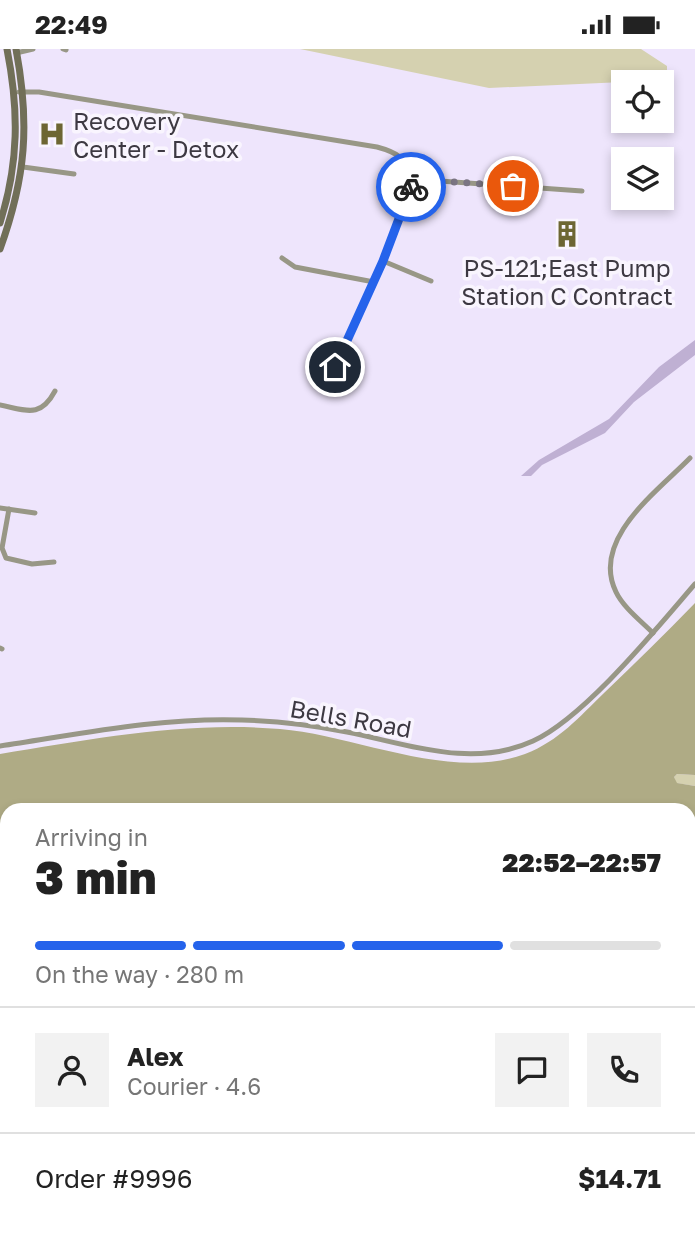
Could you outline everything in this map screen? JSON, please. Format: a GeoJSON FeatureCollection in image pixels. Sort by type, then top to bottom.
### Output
{"type":"FeatureCollection","features":[{"type":"Feature","properties":{"kind":"main road"},"geometry":{"type":"LineString","coordinates":[[0,249],[23,167],[26,130],[7,49]]}},
{"type":"Feature","properties":{"kind":"main road"},"geometry":{"type":"LineString","coordinates":[[0,223],[15,166],[19,92],[16,51]]}},
{"type":"Feature","properties":{"kind":"street"},"geometry":{"type":"LineString","coordinates":[[16,51],[33,49]]}},
{"type":"Feature","properties":{"kind":"street"},"geometry":{"type":"LineString","coordinates":[[19,92],[39,92],[377,147],[400,156],[408,165],[412,179],[383,261],[335,367]]}},
{"type":"Feature","properties":{"kind":"street"},"geometry":{"type":"LineString","coordinates":[[23,167],[74,174]]}},
{"type":"Feature","properties":{"kind":"street"},"geometry":{"type":"LineString","coordinates":[[412,179],[583,191]]}},
{"type":"Feature","properties":{"kind":"street"},"geometry":{"type":"LineString","coordinates":[[282,258],[295,267],[374,282]]}},
{"type":"Feature","properties":{"kind":"street"},"geometry":{"type":"LineString","coordinates":[[383,261],[431,281]]}},
{"type":"Feature","properties":{"kind":"street"},"geometry":{"type":"LineString","coordinates":[[0,405],[36,411],[46,406],[55,391]]}},
{"type":"Feature","properties":{"kind":"street"},"geometry":{"type":"LineString","coordinates":[[653,633],[617,594],[612,576],[612,555],[624,527],[690,458]]}},
{"type":"Feature","properties":{"kind":"street"},"geometry":{"type":"LineString","coordinates":[[0,508],[35,513]]}},
{"type":"Feature","properties":{"kind":"street"},"geometry":{"type":"LineString","coordinates":[[9,509],[2,548],[6,558],[32,564],[54,562]]}},
{"type":"Feature","properties":{"kind":"street","name":"Bells Road"},"geometry":{"type":"LineString","coordinates":[[0,746],[159,722],[214,719],[318,727],[459,755],[495,753],[534,741],[562,724],[653,633],[695,584]]}},
{"type":"Feature","properties":{"kind":"shaded area"},"geometry":{"type":"Polygon","coordinates":[[[300,49],[641,49],[667,66],[667,70],[611,70],[611,83],[489,88],[300,49]]]}},
{"type":"Feature","properties":{"kind":"shaded area"},"geometry":{"type":"Polygon","coordinates":[[[695,340],[695,355],[634,402],[605,433],[542,465],[531,476],[521,476],[539,460],[609,419],[659,367],[695,340]]]}},
{"type":"Feature","properties":{"kind":"shaded area"},"geometry":{"type":"Polygon","coordinates":[[[695,603],[695,775],[677,774],[674,777],[677,783],[695,786],[695,803],[0,803],[0,754],[174,729],[280,729],[435,760],[466,763],[496,761],[525,754],[568,728],[695,603]]]}},
{"type":"Feature","properties":{"kind":"shaded area"},"geometry":{"type":"Polygon","coordinates":[[[677,774],[695,775],[695,786],[676,783],[674,777],[677,774]]]}},
{"type":"Feature","properties":{"kind":"way so far"},"geometry":{"type":"LineString","coordinates":[[411,187],[412,179],[513,186]]}},
{"type":"Feature","properties":{"kind":"place","name":"Recovery Center - Detox"},"geometry":{"type":"Point","coordinates":[52,134]}},
{"type":"Feature","properties":{"kind":"place","name":"PS-121;East Pump Station C Contract"},"geometry":{"type":"Point","coordinates":[567,234]}},
{"type":"Feature","properties":{"kind":"route"},"geometry":{"type":"LineString","coordinates":[[335,367],[383,261],[411,187]]}}]}
